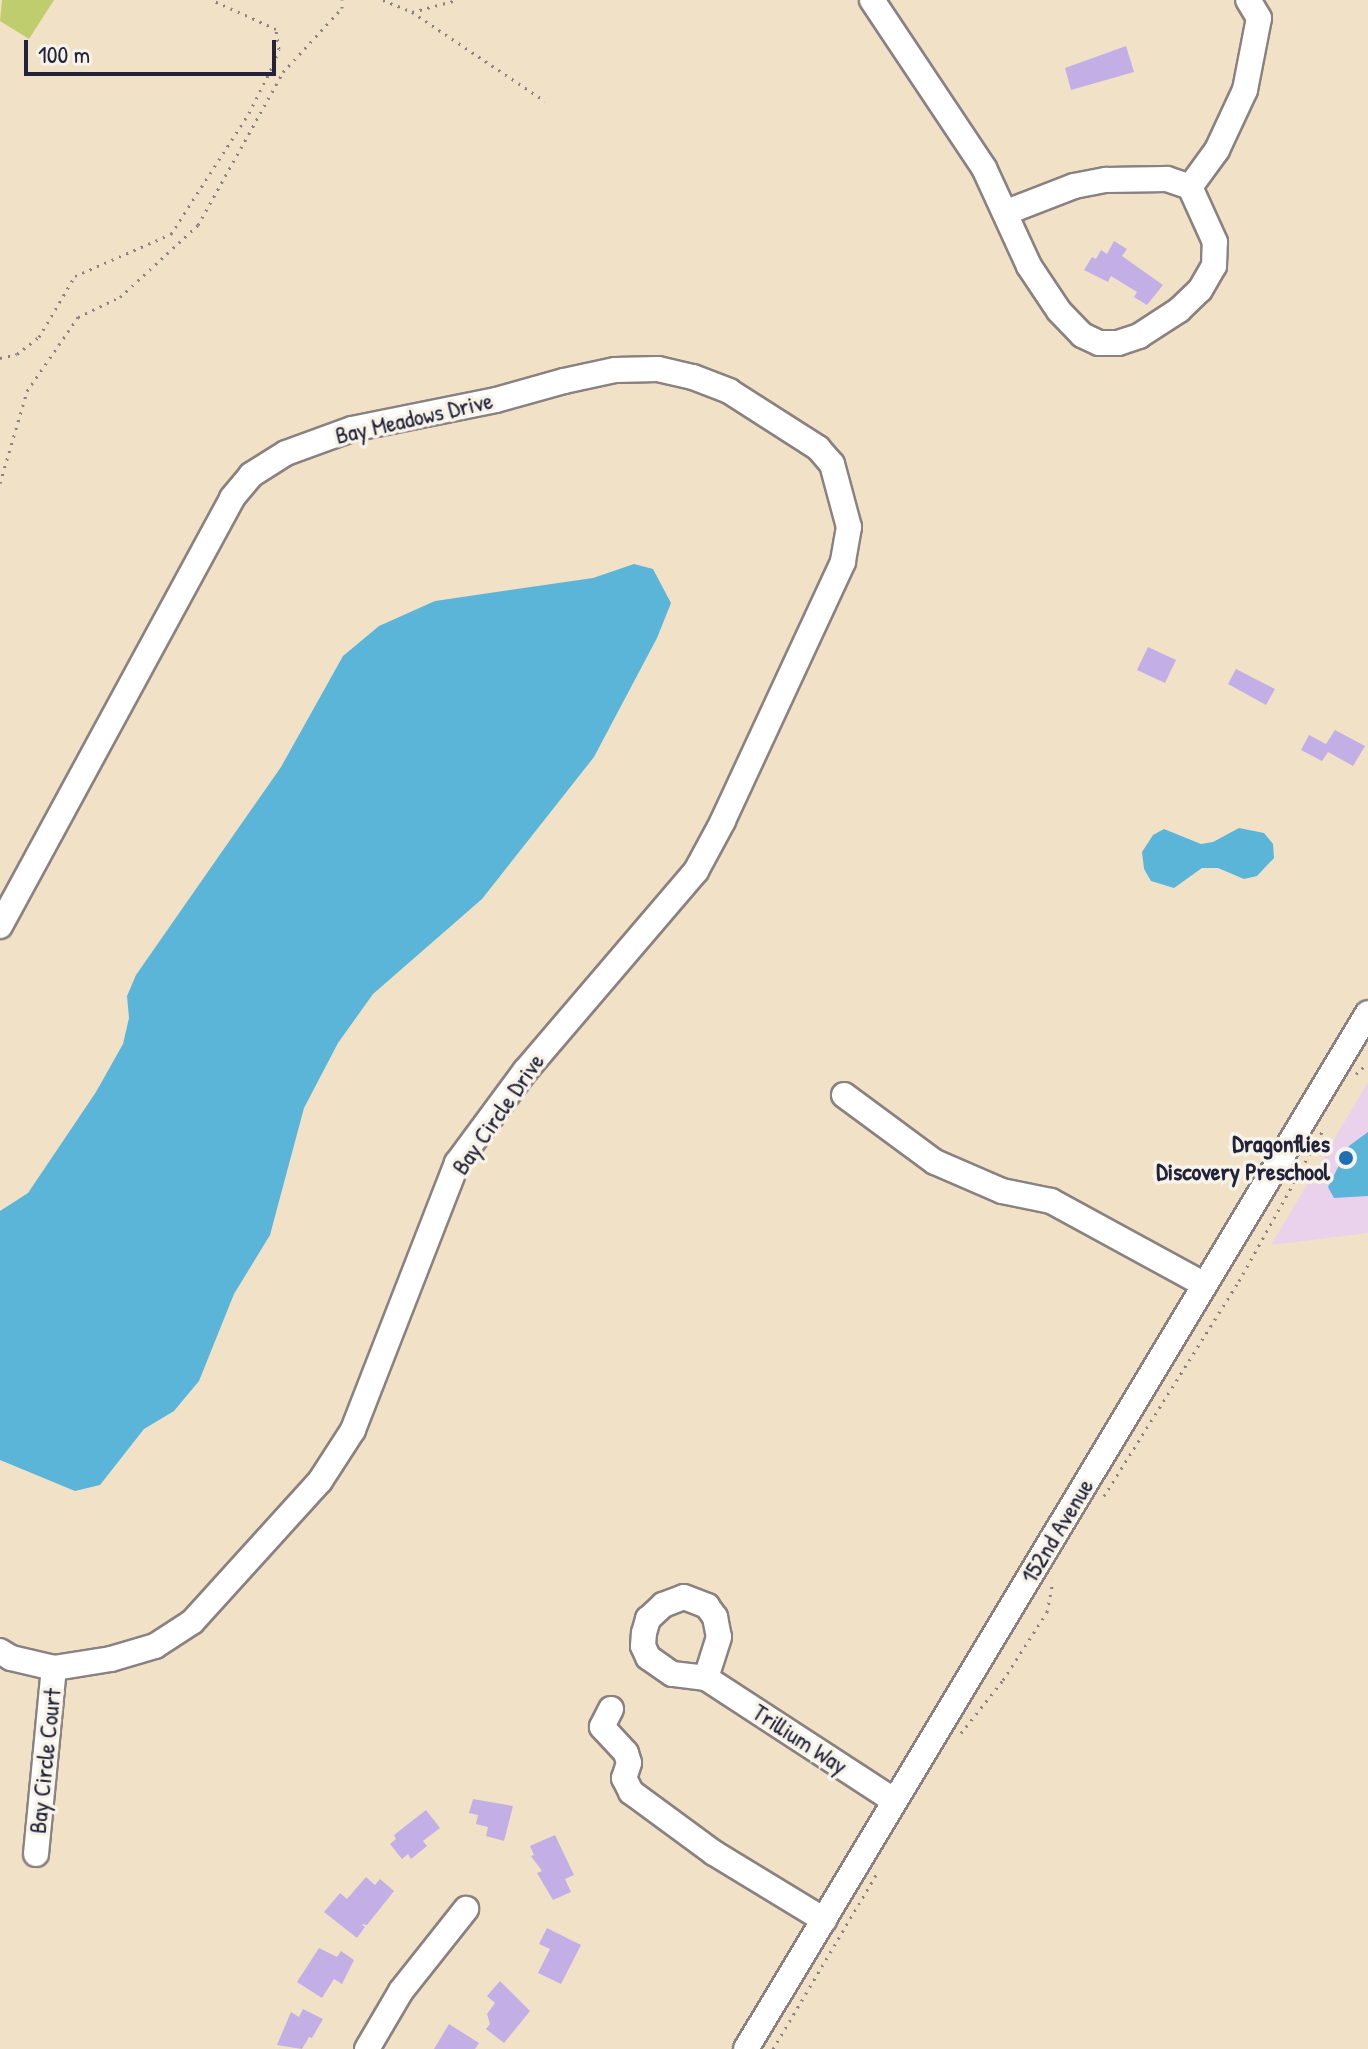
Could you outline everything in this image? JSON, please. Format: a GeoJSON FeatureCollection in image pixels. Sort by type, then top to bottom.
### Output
{"type":"FeatureCollection","features":[{"type":"Feature","properties":{"kind":"street"},"geometry":{"type":"LineString","coordinates":[[872,0],[984,168],[1007,212],[1029,266],[1059,311],[1082,335],[1099,343],[1118,343],[1139,336],[1179,310],[1200,290],[1214,266],[1215,242],[1190,187],[1167,179],[1106,180],[1074,186],[1007,212]]}},
{"type":"Feature","properties":{"kind":"street"},"geometry":{"type":"LineString","coordinates":[[1190,187],[1217,150],[1245,90],[1259,18],[1248,0]]}},
{"type":"Feature","properties":{"kind":"street","name":"Bay Meadows Drive"},"geometry":{"type":"LineString","coordinates":[[0,926],[232,498],[251,475],[286,453],[352,429],[496,400],[564,381],[615,370],[658,369],[729,391],[818,448],[832,464]]}},
{"type":"Feature","properties":{"kind":"street","name":"Bay Circle Drive"},"geometry":{"type":"LineString","coordinates":[[0,1651],[11,1658],[54,1668],[111,1659],[155,1646],[192,1622],[320,1481],[353,1430],[457,1163],[525,1071],[696,871],[723,821],[843,562],[849,527],[832,464]]}},
{"type":"Feature","properties":{"kind":"street","name":"152nd Avenue"},"geometry":{"type":"LineString","coordinates":[[746,2049],[1368,1013]]}},
{"type":"Feature","properties":{"kind":"street"},"geometry":{"type":"LineString","coordinates":[[844,1095],[935,1162],[1002,1191],[1051,1201],[1205,1285]]}},
{"type":"Feature","properties":{"kind":"street","name":"Bay Circle Court"},"geometry":{"type":"LineString","coordinates":[[36,1854],[54,1668]]}},
{"type":"Feature","properties":{"kind":"street","name":"Trillium Way"},"geometry":{"type":"LineString","coordinates":[[706,1678],[895,1801]]}},
{"type":"Feature","properties":{"kind":"street"},"geometry":{"type":"LineString","coordinates":[[611,1709],[602,1727],[626,1753],[629,1763],[624,1778],[631,1792],[714,1853],[824,1920]]}},
{"type":"Feature","properties":{"kind":"street"},"geometry":{"type":"LineString","coordinates":[[367,2049],[401,1991],[466,1909]]}},
{"type":"Feature","properties":{"kind":"path"},"geometry":{"type":"LineString","coordinates":[[0,358],[17,354],[39,337],[75,276],[171,234],[249,113],[279,49],[276,29],[212,0]]}},
{"type":"Feature","properties":{"kind":"path"},"geometry":{"type":"LineString","coordinates":[[0,483],[27,391],[78,317],[120,297],[198,225],[283,72],[342,8],[342,0]]}},
{"type":"Feature","properties":{"kind":"path"},"geometry":{"type":"LineString","coordinates":[[383,0],[412,12],[545,101]]}},
{"type":"Feature","properties":{"kind":"path"},"geometry":{"type":"LineString","coordinates":[[412,12],[457,0]]}},
{"type":"Feature","properties":{"kind":"path"},"geometry":{"type":"LineString","coordinates":[[273,65],[283,72]]}},
{"type":"Feature","properties":{"kind":"path"},"geometry":{"type":"LineString","coordinates":[[1354,1075],[1368,1063]]}},
{"type":"Feature","properties":{"kind":"path"},"geometry":{"type":"LineString","coordinates":[[1099,1504],[1239,1281],[1325,1127]]}},
{"type":"Feature","properties":{"kind":"path"},"geometry":{"type":"LineString","coordinates":[[954,1745],[1003,1680],[1047,1612],[1054,1574]]}},
{"type":"Feature","properties":{"kind":"path"},"geometry":{"type":"LineString","coordinates":[[773,2049],[879,1870]]}},
{"type":"Feature","properties":{"kind":"shaded area","name":"Dragonflies Discovery Preschool"},"geometry":{"type":"Polygon","coordinates":[[[1368,1082],[1368,1233],[1271,1245],[1368,1082]]]}},
{"type":"Feature","properties":{"kind":"green space"},"geometry":{"type":"Polygon","coordinates":[[[2,0],[54,0],[29,39],[0,21],[2,0]]]}},
{"type":"Feature","properties":{"kind":"water"},"geometry":{"type":"Polygon","coordinates":[[[634,564],[653,569],[671,603],[657,638],[594,757],[482,899],[373,994],[338,1043],[304,1108],[270,1235],[234,1294],[199,1381],[174,1411],[144,1429],[100,1485],[75,1491],[0,1460],[0,1211],[28,1193],[96,1092],[123,1044],[129,1018],[127,996],[136,975],[281,767],[343,656],[379,626],[435,601],[593,578],[634,564]]]}},
{"type":"Feature","properties":{"kind":"water"},"geometry":{"type":"Polygon","coordinates":[[[1239,828],[1264,833],[1273,844],[1274,858],[1257,876],[1244,879],[1218,868],[1202,868],[1174,888],[1151,881],[1144,869],[1142,852],[1153,835],[1164,829],[1201,844],[1213,842],[1239,828]]]}},
{"type":"Feature","properties":{"kind":"water"},"geometry":{"type":"Polygon","coordinates":[[[1368,1132],[1368,1196],[1334,1198],[1328,1187],[1349,1146],[1368,1132]]]}},
{"type":"Feature","properties":{"kind":"building"},"geometry":{"type":"Polygon","coordinates":[[[1126,46],[1134,72],[1071,90],[1065,68],[1126,46]]]}},
{"type":"Feature","properties":{"kind":"building"},"geometry":{"type":"Polygon","coordinates":[[[1114,241],[1127,249],[1122,256],[1163,285],[1147,305],[1134,297],[1137,292],[1111,276],[1108,282],[1084,270],[1101,250],[1107,254],[1114,241]]]}},
{"type":"Feature","properties":{"kind":"building"},"geometry":{"type":"Polygon","coordinates":[[[1148,647],[1176,660],[1165,683],[1137,670],[1148,647]]]}},
{"type":"Feature","properties":{"kind":"building"},"geometry":{"type":"Polygon","coordinates":[[[1236,669],[1275,689],[1266,705],[1228,684],[1236,669]]]}},
{"type":"Feature","properties":{"kind":"building"},"geometry":{"type":"Polygon","coordinates":[[[1335,730],[1365,746],[1353,766],[1328,752],[1322,761],[1301,750],[1309,735],[1326,744],[1335,730]]]}},
{"type":"Feature","properties":{"kind":"building"},"geometry":{"type":"Polygon","coordinates":[[[473,1799],[513,1806],[504,1841],[486,1836],[488,1827],[476,1824],[478,1815],[469,1813],[473,1799]]]}},
{"type":"Feature","properties":{"kind":"building"},"geometry":{"type":"Polygon","coordinates":[[[426,1810],[440,1828],[423,1841],[427,1846],[411,1859],[408,1854],[402,1859],[390,1844],[396,1839],[394,1835],[426,1810]]]}},
{"type":"Feature","properties":{"kind":"building"},"geometry":{"type":"Polygon","coordinates":[[[555,1835],[574,1875],[565,1879],[571,1892],[553,1900],[537,1873],[542,1871],[531,1856],[534,1855],[530,1846],[555,1835]]]}},
{"type":"Feature","properties":{"kind":"building"},"geometry":{"type":"Polygon","coordinates":[[[366,1877],[375,1885],[380,1879],[394,1891],[367,1925],[361,1924],[365,1927],[357,1938],[324,1912],[340,1893],[347,1899],[366,1877]]]}},
{"type":"Feature","properties":{"kind":"building"},"geometry":{"type":"Polygon","coordinates":[[[547,1928],[581,1945],[561,1984],[538,1973],[550,1949],[539,1944],[547,1928]]]}},
{"type":"Feature","properties":{"kind":"building"},"geometry":{"type":"Polygon","coordinates":[[[319,1948],[337,1957],[341,1951],[354,1960],[342,1984],[334,1979],[322,1998],[297,1982],[319,1948]]]}},
{"type":"Feature","properties":{"kind":"building"},"geometry":{"type":"Polygon","coordinates":[[[500,1981],[530,2011],[504,2043],[486,2029],[490,2024],[487,2014],[495,2003],[487,1996],[500,1981]]]}},
{"type":"Feature","properties":{"kind":"building"},"geometry":{"type":"Polygon","coordinates":[[[303,2009],[323,2019],[312,2038],[309,2037],[302,2049],[277,2045],[291,2012],[299,2017],[303,2009]]]}},
{"type":"Feature","properties":{"kind":"building"},"geometry":{"type":"Polygon","coordinates":[[[449,2024],[479,2043],[475,2049],[434,2049],[449,2024]]]}},
{"type":"Feature","properties":{"kind":"place","name":"Dragonflies Discovery Preschool"},"geometry":{"type":"Point","coordinates":[1346,1158]}}]}
